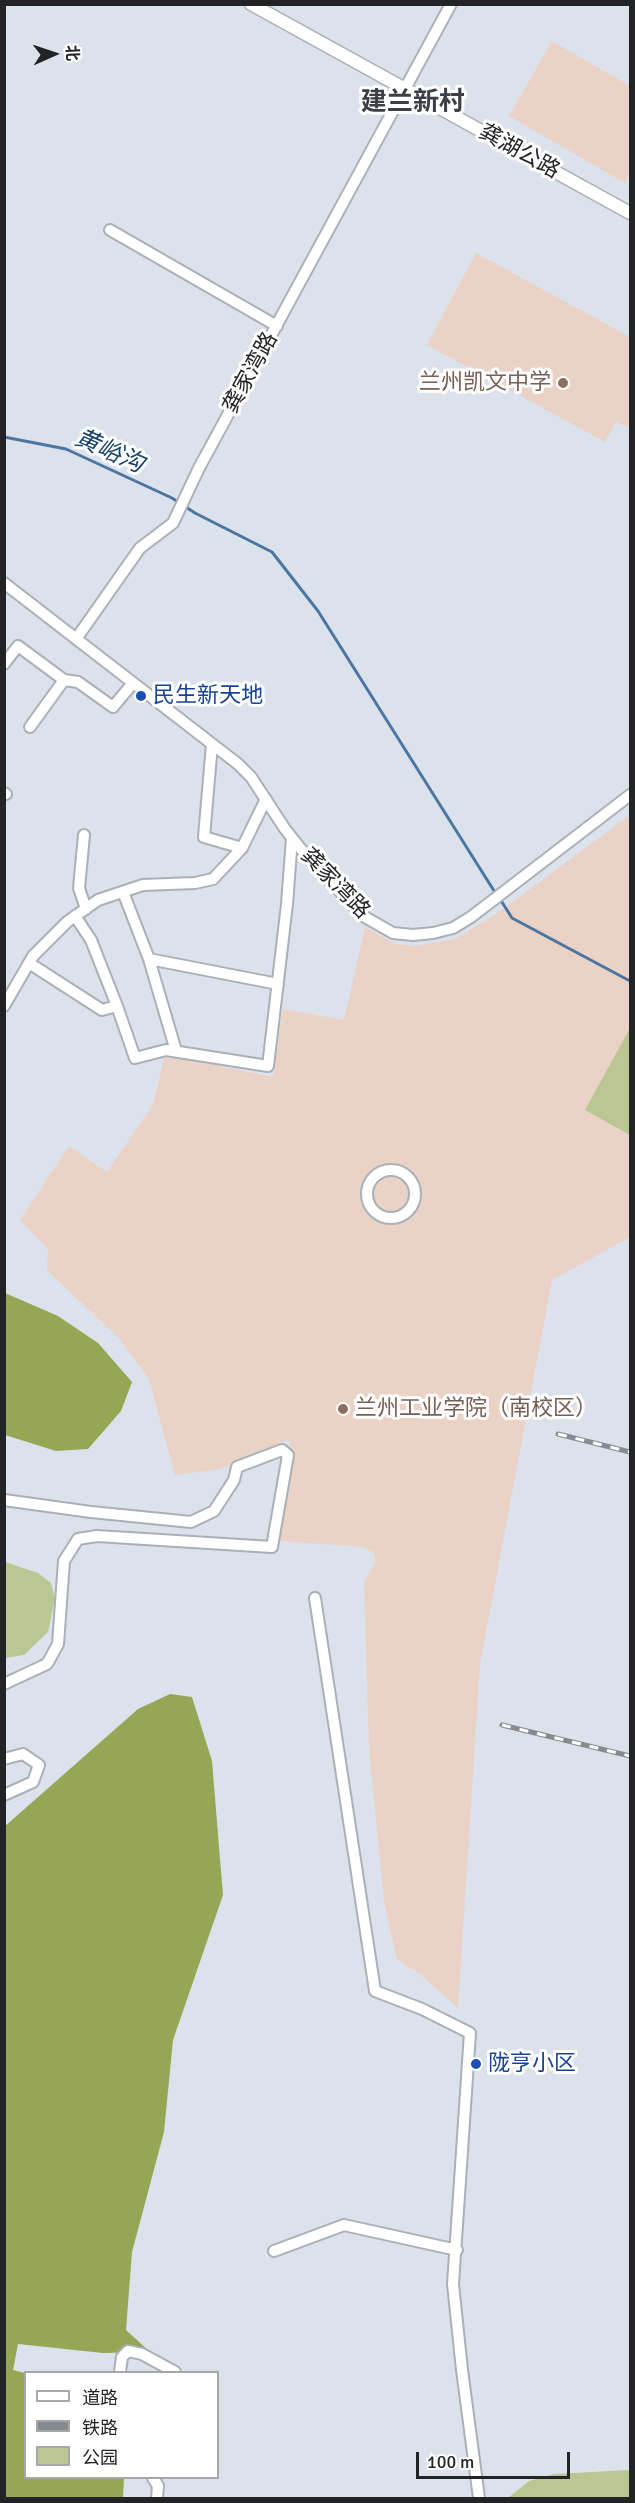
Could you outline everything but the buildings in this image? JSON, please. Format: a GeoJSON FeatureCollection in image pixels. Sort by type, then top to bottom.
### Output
{"type":"FeatureCollection","features":[{"type":"Feature","properties":{"kind":"main road","name":"龚湖公路"},"geometry":{"type":"LineString","coordinates":[[251,4],[630,213]]}},
{"type":"Feature","properties":{"kind":"street","name":"龚家湾路"},"geometry":{"type":"LineString","coordinates":[[76,639],[140,548],[173,523],[188,496],[199,468],[451,4]]}},
{"type":"Feature","properties":{"kind":"street"},"geometry":{"type":"LineString","coordinates":[[110,230],[277,326]]}},
{"type":"Feature","properties":{"kind":"street","name":"龚家湾路"},"geometry":{"type":"LineString","coordinates":[[4,583],[238,764],[266,799],[292,838],[363,916],[393,933],[413,935],[453,928],[505,892],[630,795]]}},
{"type":"Feature","properties":{"kind":"street"},"geometry":{"type":"LineString","coordinates":[[4,664],[18,646],[64,680],[78,682],[112,707],[133,683]]}},
{"type":"Feature","properties":{"kind":"street"},"geometry":{"type":"LineString","coordinates":[[30,727],[64,680]]}},
{"type":"Feature","properties":{"kind":"street"},"geometry":{"type":"LineString","coordinates":[[213,744],[204,837],[242,848]]}},
{"type":"Feature","properties":{"kind":"street"},"geometry":{"type":"LineString","coordinates":[[4,1006],[33,956],[75,916],[98,900],[143,885],[195,883],[213,879],[242,848],[266,799]]}},
{"type":"Feature","properties":{"kind":"street"},"geometry":{"type":"LineString","coordinates":[[84,835],[79,888],[86,909]]}},
{"type":"Feature","properties":{"kind":"street"},"geometry":{"type":"LineString","coordinates":[[75,916],[91,940],[135,1058],[166,1050],[268,1066],[292,838]]}},
{"type":"Feature","properties":{"kind":"street"},"geometry":{"type":"LineString","coordinates":[[123,892],[149,959],[176,1051]]}},
{"type":"Feature","properties":{"kind":"street"},"geometry":{"type":"LineString","coordinates":[[149,959],[278,984]]}},
{"type":"Feature","properties":{"kind":"street"},"geometry":{"type":"LineString","coordinates":[[29,963],[102,1010],[117,1006]]}},
{"type":"Feature","properties":{"kind":"street"},"geometry":{"type":"LineString","coordinates":[[395,1169],[411,1179],[415,1188],[415,1197],[412,1206],[405,1213],[387,1218],[371,1208],[367,1199],[367,1190],[370,1181],[377,1174],[395,1169]]}},
{"type":"Feature","properties":{"kind":"street"},"geometry":{"type":"LineString","coordinates":[[4,1500],[191,1522],[214,1511],[234,1480],[237,1467],[282,1450],[288,1455],[272,1546],[97,1536],[78,1539],[64,1561],[58,1644],[47,1664],[4,1684]]}},
{"type":"Feature","properties":{"kind":"street"},"geometry":{"type":"LineString","coordinates":[[315,1598],[375,1991],[422,2009],[470,2033],[453,2284],[479,2499]]}},
{"type":"Feature","properties":{"kind":"street"},"geometry":{"type":"LineString","coordinates":[[4,1759],[23,1755],[39,1765],[33,1782],[4,1795]]}},
{"type":"Feature","properties":{"kind":"street"},"geometry":{"type":"LineString","coordinates":[[274,2251],[344,2225],[457,2250]]}},
{"type":"Feature","properties":{"kind":"street"},"geometry":{"type":"LineString","coordinates":[[120,2371],[122,2357],[129,2351],[142,2354],[172,2371]]}},
{"type":"Feature","properties":{"kind":"street"},"geometry":{"type":"LineString","coordinates":[[157,2480],[157,2499]]}},
{"type":"Feature","properties":{"kind":"shaded area"},"geometry":{"type":"Polygon","coordinates":[[[552,41],[630,86],[630,173],[625,183],[509,116],[552,41]]]}},
{"type":"Feature","properties":{"kind":"shaded area","name":"兰州凯文中学"},"geometry":{"type":"Polygon","coordinates":[[[476,253],[630,337],[630,420],[627,427],[616,422],[605,442],[427,345],[476,253]]]}},
{"type":"Feature","properties":{"kind":"shaded area","name":"兰州工业学院（南校区）"},"geometry":{"type":"Polygon","coordinates":[[[630,815],[630,1237],[552,1280],[480,1664],[458,2008],[421,1975],[397,1959],[384,1902],[369,1746],[364,1583],[376,1560],[373,1552],[363,1547],[281,1541],[281,1521],[289,1494],[293,1451],[288,1440],[220,1469],[175,1475],[149,1379],[120,1339],[47,1270],[48,1249],[20,1220],[69,1146],[107,1172],[153,1105],[165,1055],[273,1077],[283,1009],[344,1020],[365,927],[395,944],[415,946],[455,939],[499,912],[630,815]]]}},
{"type":"Feature","properties":{"kind":"green space"},"geometry":{"type":"Polygon","coordinates":[[[630,1028],[630,1135],[585,1110],[630,1028]]]}},
{"type":"Feature","properties":{"kind":"green space"},"geometry":{"type":"Polygon","coordinates":[[[5,1293],[58,1316],[98,1343],[132,1382],[121,1411],[88,1449],[56,1451],[5,1435],[5,1293]]]}},
{"type":"Feature","properties":{"kind":"green space"},"geometry":{"type":"Polygon","coordinates":[[[5,1562],[38,1573],[51,1583],[55,1598],[48,1632],[24,1655],[5,1658],[5,1562]]]}},
{"type":"Feature","properties":{"kind":"green space"},"geometry":{"type":"Polygon","coordinates":[[[170,1694],[192,1697],[212,1761],[223,1895],[173,2040],[164,2132],[132,2252],[126,2330],[150,2352],[103,2353],[18,2344],[13,2370],[24,2373],[24,2479],[124,2479],[123,2498],[5,2498],[4,1827],[138,1709],[170,1694]]]}},
{"type":"Feature","properties":{"kind":"green space"},"geometry":{"type":"Polygon","coordinates":[[[630,2470],[630,2498],[508,2498],[529,2481],[554,2474],[630,2470]]]}},
{"type":"Feature","properties":{"kind":"waterway","name":"黄峪沟"},"geometry":{"type":"LineString","coordinates":[[4,437],[66,449],[172,498],[195,513],[272,552],[318,611],[496,894]]}},
{"type":"Feature","properties":{"kind":"waterway"},"geometry":{"type":"LineString","coordinates":[[500,899],[512,918],[630,981]]}},
{"type":"Feature","properties":{"kind":"railway"},"geometry":{"type":"LineString","coordinates":[[558,1434],[630,1452]]}},
{"type":"Feature","properties":{"kind":"railway"},"geometry":{"type":"LineString","coordinates":[[502,1725],[630,1756]]}},
{"type":"Feature","properties":{"kind":"place","name":"兰州凯文中学"},"geometry":{"type":"Point","coordinates":[563,383]}},
{"type":"Feature","properties":{"kind":"place","name":"民生新天地"},"geometry":{"type":"Point","coordinates":[141,696]}},
{"type":"Feature","properties":{"kind":"place","name":"兰州工业学院（南校区）"},"geometry":{"type":"Point","coordinates":[343,1409]}},
{"type":"Feature","properties":{"kind":"place","name":"陇亨小区"},"geometry":{"type":"Point","coordinates":[476,2064]}},
{"type":"Feature","properties":{"kind":"district","name":"建兰新村"},"geometry":{"type":"Point","coordinates":[413,103]}}]}
